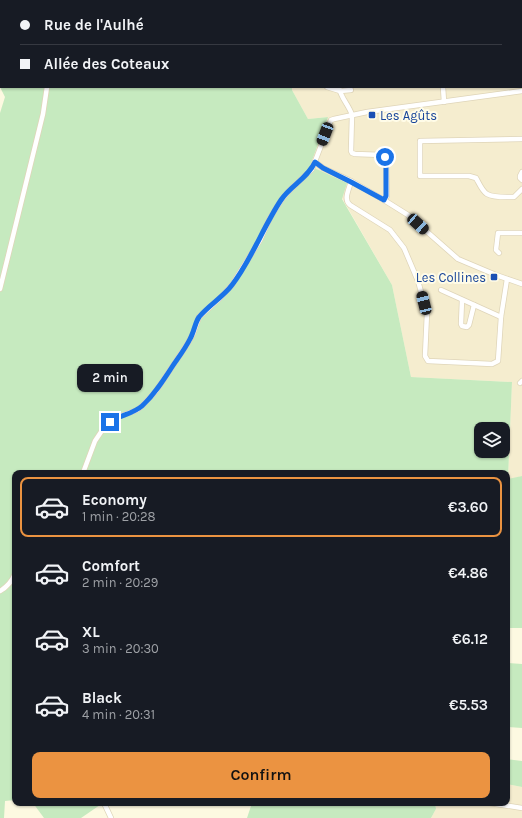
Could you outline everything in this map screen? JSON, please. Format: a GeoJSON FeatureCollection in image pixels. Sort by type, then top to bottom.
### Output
{"type":"FeatureCollection","features":[{"type":"Feature","properties":{"kind":"street"},"geometry":{"type":"LineString","coordinates":[[0,289],[43,114],[47,88]]}},
{"type":"Feature","properties":{"kind":"street"},"geometry":{"type":"LineString","coordinates":[[443,88],[444,102]]}},
{"type":"Feature","properties":{"kind":"street"},"geometry":{"type":"LineString","coordinates":[[339,89],[351,90]]}},
{"type":"Feature","properties":{"kind":"street"},"geometry":{"type":"LineString","coordinates":[[339,89],[352,115],[352,153],[383,155],[386,159],[386,196],[384,200]]}},
{"type":"Feature","properties":{"kind":"street"},"geometry":{"type":"LineString","coordinates":[[84,470],[95,441],[102,429],[115,418],[137,410],[156,391],[188,343],[199,317],[232,285],[260,240],[270,218],[282,199],[288,191],[312,169],[331,120],[352,115],[522,91]]}},
{"type":"Feature","properties":{"kind":"street"},"geometry":{"type":"LineString","coordinates":[[522,139],[420,142],[420,176],[469,176],[476,178],[487,194],[497,197],[514,197],[522,189]]}},
{"type":"Feature","properties":{"kind":"street"},"geometry":{"type":"LineString","coordinates":[[315,162],[323,168],[384,200],[408,215],[458,260],[522,284]]}},
{"type":"Feature","properties":{"kind":"street"},"geometry":{"type":"LineString","coordinates":[[522,172],[520,178],[522,180]]}},
{"type":"Feature","properties":{"kind":"street"},"geometry":{"type":"LineString","coordinates":[[351,182],[346,199],[347,203],[390,230],[404,248],[418,281],[427,313],[424,356],[428,360],[492,364],[498,361],[501,317],[507,279]]}},
{"type":"Feature","properties":{"kind":"street"},"geometry":{"type":"LineString","coordinates":[[499,254],[496,250],[498,233],[522,233]]}},
{"type":"Feature","properties":{"kind":"street"},"geometry":{"type":"LineString","coordinates":[[441,290],[501,317]]}},
{"type":"Feature","properties":{"kind":"street"},"geometry":{"type":"LineString","coordinates":[[462,300],[462,326],[467,327],[469,325],[474,305]]}},
{"type":"Feature","properties":{"kind":"street"},"geometry":{"type":"LineString","coordinates":[[0,591],[4,589],[12,579]]}},
{"type":"Feature","properties":{"kind":"street"},"geometry":{"type":"LineString","coordinates":[[105,806],[111,818]]}},
{"type":"Feature","properties":{"kind":"street"},"geometry":{"type":"LineString","coordinates":[[509,806],[522,808]]}},
{"type":"Feature","properties":{"kind":"shaded area"},"geometry":{"type":"Polygon","coordinates":[[[292,88],[522,88],[522,476],[510,479],[510,470],[508,470],[512,382],[411,377],[392,285],[342,198],[310,166],[327,117],[308,119],[292,88]]]}},
{"type":"Feature","properties":{"kind":"shaded area"},"geometry":{"type":"Polygon","coordinates":[[[510,785],[522,787],[522,818],[431,818],[436,809],[436,806],[510,806],[510,785]]]}},
{"type":"Feature","properties":{"kind":"green space"},"geometry":{"type":"Polygon","coordinates":[[[0,88],[292,88],[308,119],[328,117],[310,166],[347,183],[342,199],[392,285],[411,377],[512,382],[510,431],[510,422],[474,422],[474,458],[509,458],[508,470],[12,470],[12,800],[5,801],[4,818],[0,818],[0,113],[5,97],[0,88]]]}},
{"type":"Feature","properties":{"kind":"green space"},"geometry":{"type":"Polygon","coordinates":[[[522,476],[522,628],[510,628],[510,479],[522,476]]]}},
{"type":"Feature","properties":{"kind":"green space"},"geometry":{"type":"Polygon","coordinates":[[[510,663],[522,664],[522,728],[510,727],[510,663]]]}},
{"type":"Feature","properties":{"kind":"green space"},"geometry":{"type":"Polygon","coordinates":[[[510,759],[522,761],[522,787],[510,785],[510,759]]]}},
{"type":"Feature","properties":{"kind":"green space"},"geometry":{"type":"Polygon","coordinates":[[[35,806],[99,806],[81,818],[44,818],[35,806]]]}},
{"type":"Feature","properties":{"kind":"green space"},"geometry":{"type":"Polygon","coordinates":[[[251,806],[436,806],[436,809],[431,818],[247,818],[251,806]]]}},
{"type":"Feature","properties":{"kind":"place","name":"Les Agûts"},"geometry":{"type":"Point","coordinates":[372,115]}},
{"type":"Feature","properties":{"kind":"place","name":"Les Collines"},"geometry":{"type":"Point","coordinates":[494,277]}},
{"type":"Feature","properties":{"kind":"route"},"geometry":{"type":"LineString","coordinates":[[110,422],[115,418],[137,410],[156,391],[188,343],[199,317],[232,285],[260,240],[270,218],[282,199],[288,191],[312,169],[315,162],[323,168],[384,200],[386,196],[385,157]]}}]}
